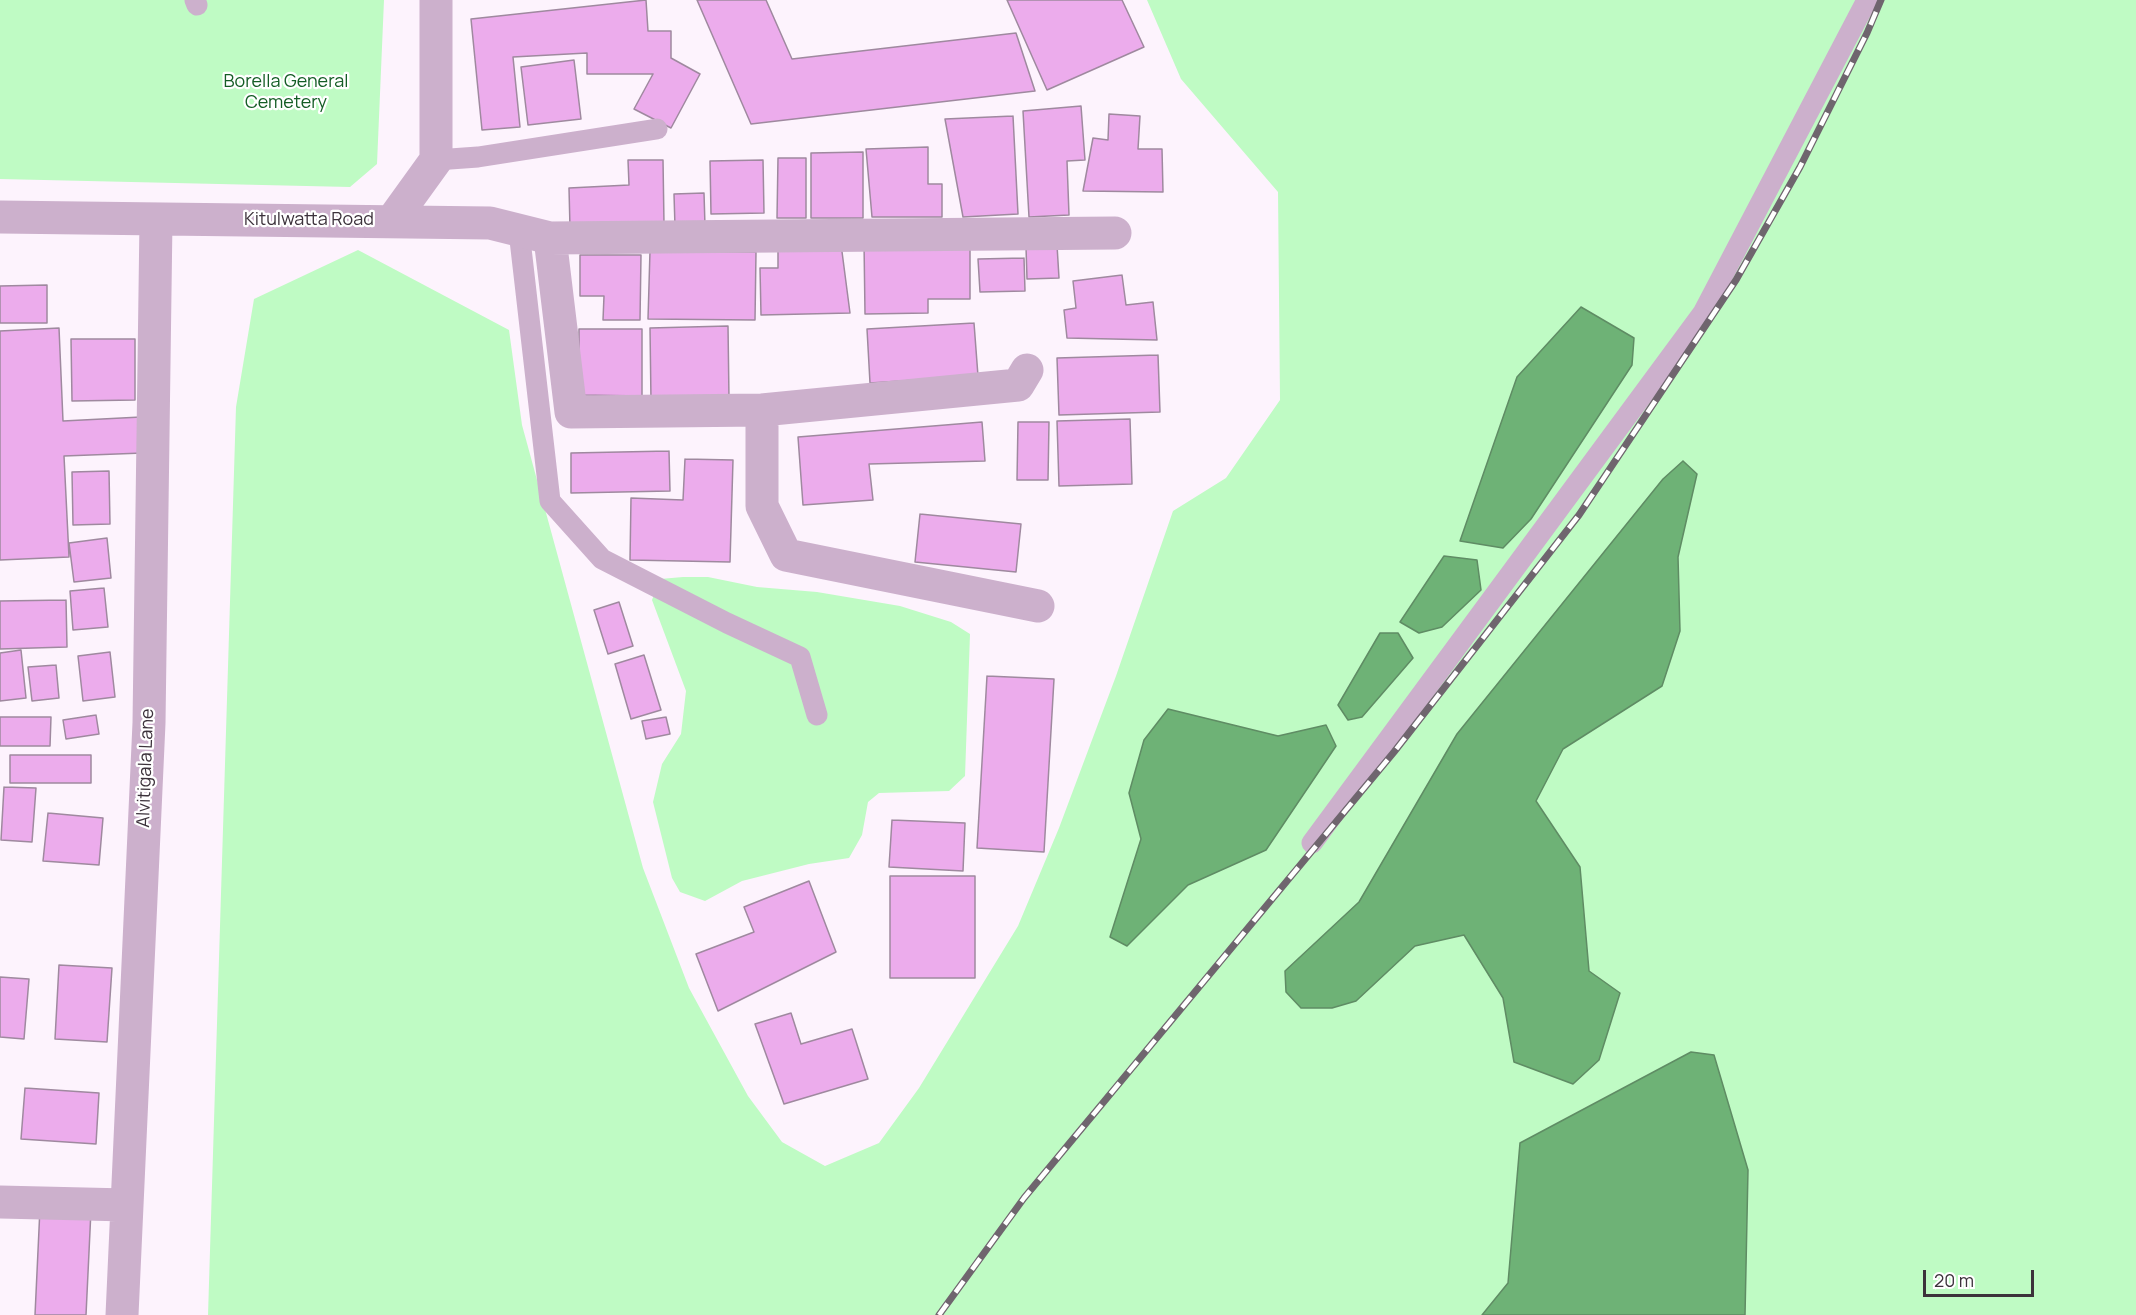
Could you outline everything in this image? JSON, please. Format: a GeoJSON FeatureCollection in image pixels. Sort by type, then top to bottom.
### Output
{"type":"FeatureCollection","features":[{"type":"Feature","properties":{"kind":"street"},"geometry":{"type":"LineString","coordinates":[[436,0],[436,160]]}},
{"type":"Feature","properties":{"kind":"street","name":"Kitulwatta Road"},"geometry":{"type":"LineString","coordinates":[[0,217],[393,221],[436,160]]}},
{"type":"Feature","properties":{"kind":"street","name":"Alvitigala Lane"},"geometry":{"type":"LineString","coordinates":[[122,1315],[149,723],[156,220]]}},
{"type":"Feature","properties":{"kind":"street"},"geometry":{"type":"LineString","coordinates":[[393,221],[490,223],[535,234],[1115,232]]}},
{"type":"Feature","properties":{"kind":"street"},"geometry":{"type":"LineString","coordinates":[[535,234],[571,412],[762,410],[1018,385],[1028,370]]}},
{"type":"Feature","properties":{"kind":"street"},"geometry":{"type":"LineString","coordinates":[[762,410],[762,506],[786,555],[1038,606]]}},
{"type":"Feature","properties":{"kind":"street"},"geometry":{"type":"LineString","coordinates":[[0,1202],[127,1205]]}},
{"type":"Feature","properties":{"kind":"lane"},"geometry":{"type":"LineString","coordinates":[[1312,843],[1703,313],[1867,0]]}},
{"type":"Feature","properties":{"kind":"lane"},"geometry":{"type":"LineString","coordinates":[[436,160],[478,157],[657,129]]}},
{"type":"Feature","properties":{"kind":"lane"},"geometry":{"type":"LineString","coordinates":[[535,234],[550,501],[602,559],[727,623],[800,657],[817,715]]}},
{"type":"Feature","properties":{"kind":"green space","name":"Borella General Cemetery"},"geometry":{"type":"Polygon","coordinates":[[[0,0],[384,0],[377,164],[350,187],[0,179],[0,0]]]}},
{"type":"Feature","properties":{"kind":"green space"},"geometry":{"type":"Polygon","coordinates":[[[1147,0],[2136,0],[2136,1315],[208,1315],[236,407],[254,299],[358,250],[509,330],[522,425],[643,868],[689,988],[748,1096],[782,1142],[825,1166],[879,1143],[919,1088],[1018,926],[1059,828],[1116,676],[1173,511],[1226,478],[1280,400],[1278,192],[1181,79],[1147,0]]]}},
{"type":"Feature","properties":{"kind":"green space"},"geometry":{"type":"Polygon","coordinates":[[[708,577],[757,587],[817,592],[900,606],[951,622],[970,634],[965,776],[949,791],[879,793],[868,802],[862,835],[849,858],[809,864],[742,881],[705,901],[680,892],[672,878],[653,802],[662,764],[681,734],[686,691],[652,600],[660,579],[708,577]]]}},
{"type":"Feature","properties":{"kind":"shaded area"},"geometry":{"type":"Polygon","coordinates":[[[1581,307],[1634,338],[1632,365],[1531,519],[1503,548],[1460,541],[1517,377],[1581,307]]]}},
{"type":"Feature","properties":{"kind":"shaded area"},"geometry":{"type":"Polygon","coordinates":[[[1683,461],[1697,474],[1678,557],[1680,631],[1662,686],[1563,749],[1536,801],[1580,867],[1589,971],[1620,993],[1599,1060],[1573,1084],[1514,1062],[1503,998],[1464,935],[1415,946],[1356,1001],[1332,1008],[1301,1008],[1286,992],[1285,971],[1359,902],[1457,734],[1663,479],[1683,461]]]}},
{"type":"Feature","properties":{"kind":"shaded area"},"geometry":{"type":"Polygon","coordinates":[[[1444,556],[1477,560],[1481,590],[1442,627],[1419,633],[1400,622],[1444,556]]]}},
{"type":"Feature","properties":{"kind":"shaded area"},"geometry":{"type":"Polygon","coordinates":[[[1380,633],[1398,633],[1413,658],[1362,717],[1348,720],[1338,705],[1380,633]]]}},
{"type":"Feature","properties":{"kind":"shaded area"},"geometry":{"type":"Polygon","coordinates":[[[1168,709],[1278,736],[1326,725],[1336,746],[1266,850],[1188,885],[1127,946],[1110,937],[1141,839],[1129,793],[1144,740],[1168,709]]]}},
{"type":"Feature","properties":{"kind":"shaded area"},"geometry":{"type":"Polygon","coordinates":[[[1691,1052],[1714,1055],[1748,1170],[1745,1315],[1482,1315],[1508,1283],[1520,1143],[1691,1052]]]}},
{"type":"Feature","properties":{"kind":"building"},"geometry":{"type":"Polygon","coordinates":[[[646,0],[648,31],[671,31],[671,58],[700,74],[671,128],[634,109],[653,74],[587,74],[587,53],[513,57],[520,127],[482,130],[471,19],[646,0]]]}},
{"type":"Feature","properties":{"kind":"building"},"geometry":{"type":"Polygon","coordinates":[[[697,0],[766,0],[792,59],[1016,33],[1035,91],[751,124],[697,0]]]}},
{"type":"Feature","properties":{"kind":"building"},"geometry":{"type":"Polygon","coordinates":[[[1007,0],[1122,0],[1144,47],[1047,90],[1007,0]]]}},
{"type":"Feature","properties":{"kind":"building"},"geometry":{"type":"Polygon","coordinates":[[[574,60],[581,119],[528,125],[521,67],[574,60]]]}},
{"type":"Feature","properties":{"kind":"building"},"geometry":{"type":"Polygon","coordinates":[[[1081,106],[1085,160],[1067,161],[1069,215],[1029,217],[1023,111],[1081,106]]]}},
{"type":"Feature","properties":{"kind":"building"},"geometry":{"type":"Polygon","coordinates":[[[1109,114],[1140,116],[1138,149],[1162,149],[1163,192],[1083,191],[1093,138],[1108,140],[1109,114]]]}},
{"type":"Feature","properties":{"kind":"building"},"geometry":{"type":"Polygon","coordinates":[[[1013,116],[1018,214],[963,217],[945,119],[1013,116]]]}},
{"type":"Feature","properties":{"kind":"building"},"geometry":{"type":"Polygon","coordinates":[[[928,147],[928,184],[942,184],[942,217],[872,217],[866,149],[928,147]]]}},
{"type":"Feature","properties":{"kind":"building"},"geometry":{"type":"Polygon","coordinates":[[[863,152],[863,218],[811,218],[811,153],[863,152]]]}},
{"type":"Feature","properties":{"kind":"building"},"geometry":{"type":"Polygon","coordinates":[[[778,158],[806,158],[806,218],[777,218],[778,158]]]}},
{"type":"Feature","properties":{"kind":"building"},"geometry":{"type":"Polygon","coordinates":[[[628,160],[663,160],[664,224],[570,228],[569,188],[629,185],[628,160]]]}},
{"type":"Feature","properties":{"kind":"building"},"geometry":{"type":"Polygon","coordinates":[[[763,160],[764,213],[711,214],[710,161],[763,160]]]}},
{"type":"Feature","properties":{"kind":"building"},"geometry":{"type":"Polygon","coordinates":[[[704,193],[705,226],[675,227],[674,194],[704,193]]]}},
{"type":"Feature","properties":{"kind":"building"},"geometry":{"type":"Polygon","coordinates":[[[864,242],[970,247],[970,299],[928,299],[928,313],[865,314],[864,242]]]}},
{"type":"Feature","properties":{"kind":"building"},"geometry":{"type":"Polygon","coordinates":[[[841,244],[850,313],[761,315],[760,268],[778,268],[778,245],[841,244]]]}},
{"type":"Feature","properties":{"kind":"building"},"geometry":{"type":"Polygon","coordinates":[[[1057,245],[1059,278],[1027,279],[1026,247],[1057,245]]]}},
{"type":"Feature","properties":{"kind":"building"},"geometry":{"type":"Polygon","coordinates":[[[650,251],[756,252],[755,320],[648,319],[650,251]]]}},
{"type":"Feature","properties":{"kind":"building"},"geometry":{"type":"Polygon","coordinates":[[[580,255],[641,255],[640,320],[603,320],[604,296],[580,296],[580,255]]]}},
{"type":"Feature","properties":{"kind":"building"},"geometry":{"type":"Polygon","coordinates":[[[1024,258],[1025,291],[980,292],[978,259],[1024,258]]]}},
{"type":"Feature","properties":{"kind":"building"},"geometry":{"type":"Polygon","coordinates":[[[1122,275],[1126,305],[1153,302],[1157,340],[1067,338],[1064,310],[1076,308],[1073,281],[1122,275]]]}},
{"type":"Feature","properties":{"kind":"building"},"geometry":{"type":"Polygon","coordinates":[[[47,285],[47,323],[0,323],[0,286],[47,285]]]}},
{"type":"Feature","properties":{"kind":"building"},"geometry":{"type":"Polygon","coordinates":[[[974,323],[978,376],[870,383],[867,329],[974,323]]]}},
{"type":"Feature","properties":{"kind":"building"},"geometry":{"type":"Polygon","coordinates":[[[728,326],[729,399],[651,401],[650,328],[728,326]]]}},
{"type":"Feature","properties":{"kind":"building"},"geometry":{"type":"Polygon","coordinates":[[[59,328],[63,421],[141,417],[143,453],[64,456],[69,557],[0,560],[0,331],[59,328]]]}},
{"type":"Feature","properties":{"kind":"building"},"geometry":{"type":"Polygon","coordinates":[[[579,329],[642,329],[642,396],[579,395],[579,329]]]}},
{"type":"Feature","properties":{"kind":"building"},"geometry":{"type":"Polygon","coordinates":[[[71,339],[135,339],[135,400],[72,401],[71,339]]]}},
{"type":"Feature","properties":{"kind":"building"},"geometry":{"type":"Polygon","coordinates":[[[1158,355],[1160,412],[1059,415],[1057,358],[1158,355]]]}},
{"type":"Feature","properties":{"kind":"building"},"geometry":{"type":"Polygon","coordinates":[[[1130,419],[1132,484],[1059,486],[1057,421],[1130,419]]]}},
{"type":"Feature","properties":{"kind":"building"},"geometry":{"type":"Polygon","coordinates":[[[982,422],[985,461],[869,464],[873,500],[803,505],[798,437],[982,422]]]}},
{"type":"Feature","properties":{"kind":"building"},"geometry":{"type":"Polygon","coordinates":[[[1018,422],[1049,422],[1048,480],[1017,480],[1018,422]]]}},
{"type":"Feature","properties":{"kind":"building"},"geometry":{"type":"Polygon","coordinates":[[[669,451],[670,491],[571,493],[571,453],[669,451]]]}},
{"type":"Feature","properties":{"kind":"building"},"geometry":{"type":"Polygon","coordinates":[[[685,459],[733,460],[730,562],[630,560],[631,498],[683,500],[685,459]]]}},
{"type":"Feature","properties":{"kind":"building"},"geometry":{"type":"Polygon","coordinates":[[[109,471],[110,524],[73,525],[72,472],[109,471]]]}},
{"type":"Feature","properties":{"kind":"building"},"geometry":{"type":"Polygon","coordinates":[[[920,514],[1021,524],[1016,572],[915,562],[920,514]]]}},
{"type":"Feature","properties":{"kind":"building"},"geometry":{"type":"Polygon","coordinates":[[[107,538],[111,578],[74,582],[69,543],[107,538]]]}},
{"type":"Feature","properties":{"kind":"building"},"geometry":{"type":"Polygon","coordinates":[[[104,588],[108,627],[73,630],[70,591],[104,588]]]}},
{"type":"Feature","properties":{"kind":"building"},"geometry":{"type":"Polygon","coordinates":[[[66,600],[67,647],[0,649],[0,601],[66,600]]]}},
{"type":"Feature","properties":{"kind":"building"},"geometry":{"type":"Polygon","coordinates":[[[619,602],[633,646],[608,654],[594,610],[619,602]]]}},
{"type":"Feature","properties":{"kind":"building"},"geometry":{"type":"Polygon","coordinates":[[[21,650],[26,698],[0,701],[0,653],[21,650]]]}},
{"type":"Feature","properties":{"kind":"building"},"geometry":{"type":"Polygon","coordinates":[[[110,652],[115,697],[83,701],[78,656],[110,652]]]}},
{"type":"Feature","properties":{"kind":"building"},"geometry":{"type":"Polygon","coordinates":[[[644,655],[661,710],[631,719],[615,664],[644,655]]]}},
{"type":"Feature","properties":{"kind":"building"},"geometry":{"type":"Polygon","coordinates":[[[56,665],[59,698],[32,701],[28,667],[56,665]]]}},
{"type":"Feature","properties":{"kind":"building"},"geometry":{"type":"Polygon","coordinates":[[[987,676],[1054,679],[1044,852],[977,848],[987,676]]]}},
{"type":"Feature","properties":{"kind":"building"},"geometry":{"type":"Polygon","coordinates":[[[96,715],[99,734],[66,739],[63,720],[96,715]]]}},
{"type":"Feature","properties":{"kind":"building"},"geometry":{"type":"Polygon","coordinates":[[[0,717],[51,717],[50,746],[0,746],[0,717]]]}},
{"type":"Feature","properties":{"kind":"building"},"geometry":{"type":"Polygon","coordinates":[[[666,717],[670,734],[646,739],[642,721],[666,717]]]}},
{"type":"Feature","properties":{"kind":"building"},"geometry":{"type":"Polygon","coordinates":[[[10,755],[91,755],[91,783],[10,783],[10,755]]]}},
{"type":"Feature","properties":{"kind":"building"},"geometry":{"type":"Polygon","coordinates":[[[4,787],[36,788],[32,842],[1,840],[4,787]]]}},
{"type":"Feature","properties":{"kind":"building"},"geometry":{"type":"Polygon","coordinates":[[[48,813],[103,818],[99,865],[43,861],[48,813]]]}},
{"type":"Feature","properties":{"kind":"building"},"geometry":{"type":"Polygon","coordinates":[[[892,820],[965,823],[963,871],[889,867],[892,820]]]}},
{"type":"Feature","properties":{"kind":"building"},"geometry":{"type":"Polygon","coordinates":[[[890,876],[975,876],[975,978],[890,978],[890,876]]]}},
{"type":"Feature","properties":{"kind":"building"},"geometry":{"type":"Polygon","coordinates":[[[809,881],[836,952],[718,1011],[696,954],[754,932],[744,907],[809,881]]]}},
{"type":"Feature","properties":{"kind":"building"},"geometry":{"type":"Polygon","coordinates":[[[59,965],[112,968],[107,1042],[55,1039],[59,965]]]}},
{"type":"Feature","properties":{"kind":"building"},"geometry":{"type":"Polygon","coordinates":[[[0,977],[29,979],[24,1039],[0,1037],[0,977]]]}},
{"type":"Feature","properties":{"kind":"building"},"geometry":{"type":"Polygon","coordinates":[[[791,1013],[801,1044],[852,1029],[868,1079],[784,1104],[755,1024],[791,1013]]]}},
{"type":"Feature","properties":{"kind":"building"},"geometry":{"type":"Polygon","coordinates":[[[25,1088],[99,1093],[96,1144],[21,1139],[25,1088]]]}},
{"type":"Feature","properties":{"kind":"building"},"geometry":{"type":"Polygon","coordinates":[[[40,1208],[91,1210],[86,1315],[35,1315],[40,1208]]]}},
{"type":"Feature","properties":{"kind":"railway"},"geometry":{"type":"LineString","coordinates":[[939,1315],[1024,1198],[1394,752],[1579,515],[1736,280],[1800,167],[1867,33],[1881,0]]}}]}
